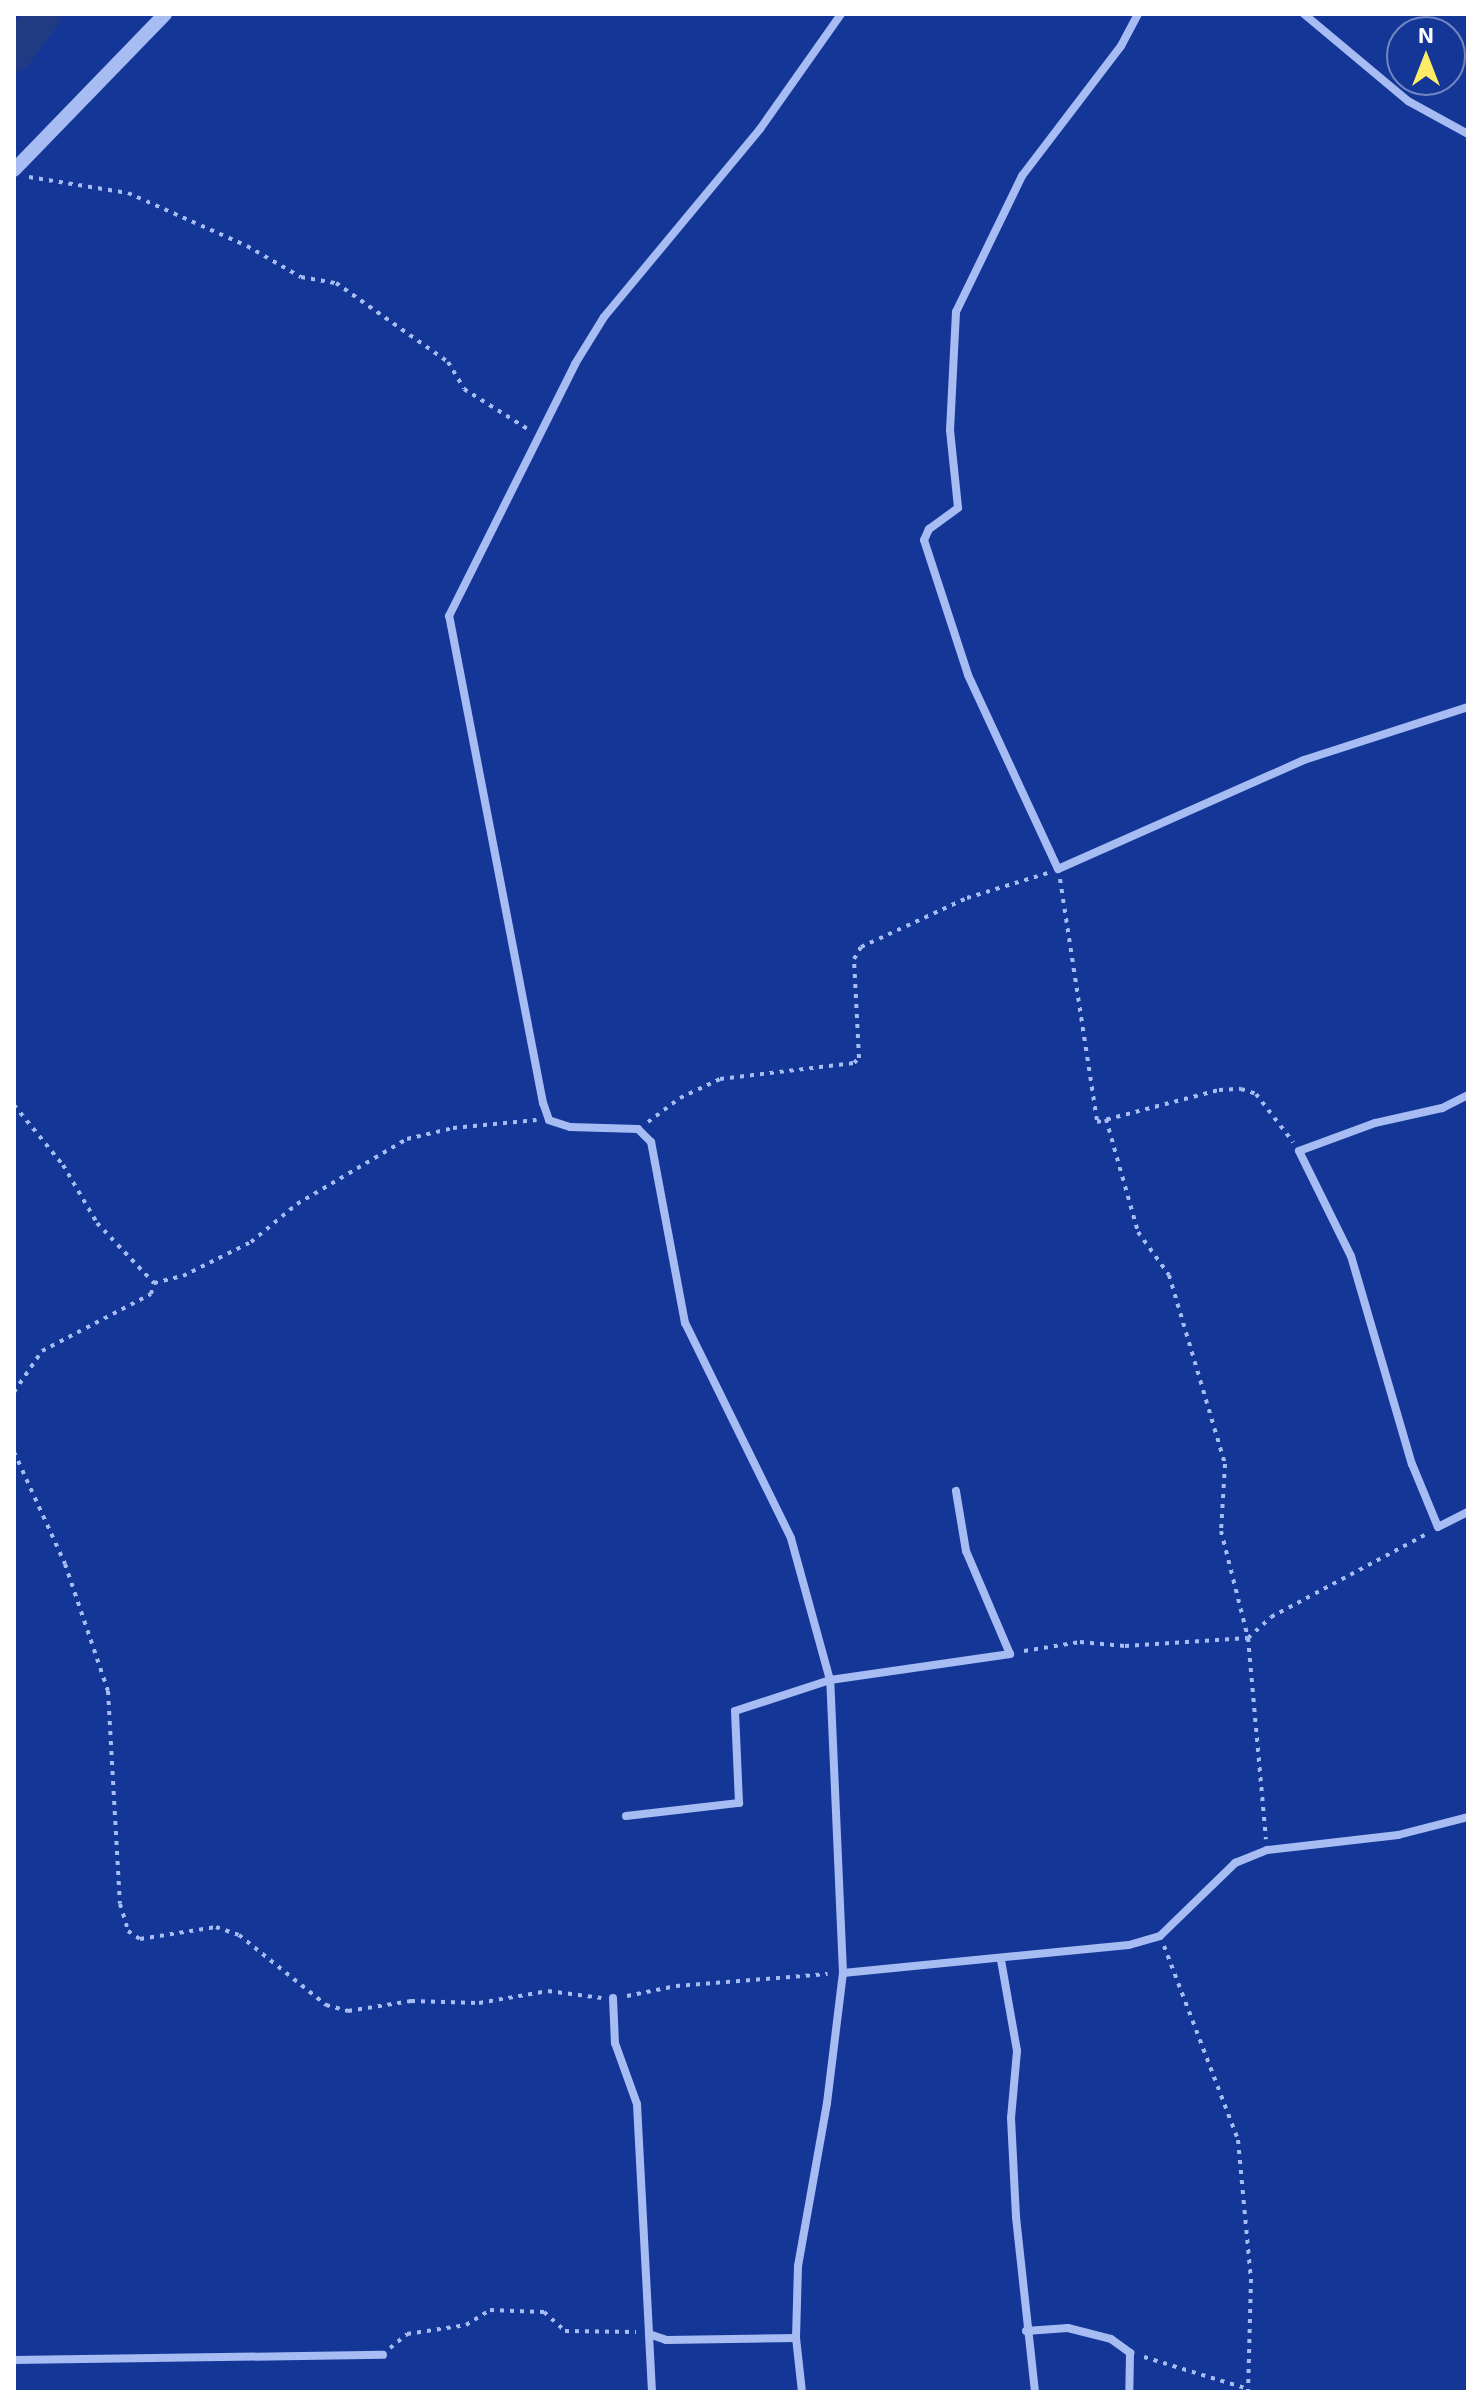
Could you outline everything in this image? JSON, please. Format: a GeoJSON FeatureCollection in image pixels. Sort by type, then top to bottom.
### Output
{"type":"FeatureCollection","features":[{"type":"Feature","properties":{"kind":"street"},"geometry":{"type":"LineString","coordinates":[[19,173],[165,14]]}},
{"type":"Feature","properties":{"kind":"street"},"geometry":{"type":"LineString","coordinates":[[802,2392],[796,2338],[798,2266],[827,2103],[843,1973],[830,1680],[791,1538],[685,1323],[654,1155],[645,1132],[570,1127],[549,1120],[449,616],[538,435],[604,317],[760,129],[841,14]]}},
{"type":"Feature","properties":{"kind":"street"},"geometry":{"type":"LineString","coordinates":[[1138,14],[1121,46],[1022,176],[956,312],[950,430],[958,508],[929,529],[924,540],[968,675],[1058,869],[1304,760],[1468,707]]}},
{"type":"Feature","properties":{"kind":"street"},"geometry":{"type":"LineString","coordinates":[[1304,14],[1408,101],[1468,134]]}},
{"type":"Feature","properties":{"kind":"street"},"geometry":{"type":"LineString","coordinates":[[1468,1095],[1442,1108],[1375,1123],[1299,1151],[1351,1256],[1412,1464],[1438,1527],[1468,1512]]}},
{"type":"Feature","properties":{"kind":"street"},"geometry":{"type":"LineString","coordinates":[[626,1816],[739,1803],[735,1711],[830,1680],[1010,1654],[966,1551],[956,1491]]}},
{"type":"Feature","properties":{"kind":"street"},"geometry":{"type":"LineString","coordinates":[[843,1973],[1001,1960],[1129,1945],[1160,1936],[1235,1863],[1267,1850],[1398,1835],[1468,1817]]}},
{"type":"Feature","properties":{"kind":"street"},"geometry":{"type":"LineString","coordinates":[[1001,1960],[1017,2051],[1011,2118],[1026,2331],[1035,2392]]}},
{"type":"Feature","properties":{"kind":"street"},"geometry":{"type":"LineString","coordinates":[[613,1998],[615,2043],[637,2104],[652,2392]]}},
{"type":"Feature","properties":{"kind":"street"},"geometry":{"type":"LineString","coordinates":[[1026,2331],[1068,2328],[1111,2339],[1130,2353],[1129,2392]]}},
{"type":"Feature","properties":{"kind":"street"},"geometry":{"type":"LineString","coordinates":[[649,2334],[666,2340],[796,2338]]}},
{"type":"Feature","properties":{"kind":"street"},"geometry":{"type":"LineString","coordinates":[[14,2360],[383,2355]]}},
{"type":"Feature","properties":{"kind":"path"},"geometry":{"type":"LineString","coordinates":[[19,173],[128,193],[247,246],[301,277],[336,283],[448,362],[464,389],[538,435]]}},
{"type":"Feature","properties":{"kind":"path"},"geometry":{"type":"LineString","coordinates":[[645,1132],[650,1116],[720,1079],[854,1063],[859,1058],[854,959],[861,947],[967,898],[1058,869],[1091,1104],[1097,1122],[1219,1090],[1241,1089],[1256,1094],[1299,1151]]}},
{"type":"Feature","properties":{"kind":"path"},"geometry":{"type":"LineString","coordinates":[[14,1105],[63,1165],[97,1223],[154,1283]]}},
{"type":"Feature","properties":{"kind":"path"},"geometry":{"type":"LineString","coordinates":[[1106,1119],[1138,1232],[1169,1275],[1225,1464],[1221,1531],[1248,1638],[1267,1850]]}},
{"type":"Feature","properties":{"kind":"path"},"geometry":{"type":"LineString","coordinates":[[154,1283],[183,1276],[251,1242],[297,1204],[407,1139],[453,1128],[549,1120]]}},
{"type":"Feature","properties":{"kind":"path"},"geometry":{"type":"LineString","coordinates":[[14,1392],[42,1351],[151,1294],[154,1283]]}},
{"type":"Feature","properties":{"kind":"path"},"geometry":{"type":"LineString","coordinates":[[14,1452],[65,1564],[108,1691],[120,1904],[128,1931],[140,1939],[216,1927],[239,1935],[326,2005],[348,2011],[411,2001],[479,2003],[548,1991],[613,1998],[676,1986],[843,1973]]}},
{"type":"Feature","properties":{"kind":"path"},"geometry":{"type":"LineString","coordinates":[[1010,1654],[1051,1644],[1125,1646],[1248,1638],[1271,1617],[1438,1527]]}},
{"type":"Feature","properties":{"kind":"path"},"geometry":{"type":"LineString","coordinates":[[1130,2353],[1246,2390],[1251,2279],[1238,2140],[1160,1936]]}},
{"type":"Feature","properties":{"kind":"path"},"geometry":{"type":"LineString","coordinates":[[383,2355],[407,2334],[466,2325],[490,2310],[544,2312],[565,2331],[649,2334]]}},
{"type":"Feature","properties":{"kind":"waterway"},"geometry":{"type":"LineString","coordinates":[[14,54],[44,14]]}}]}
